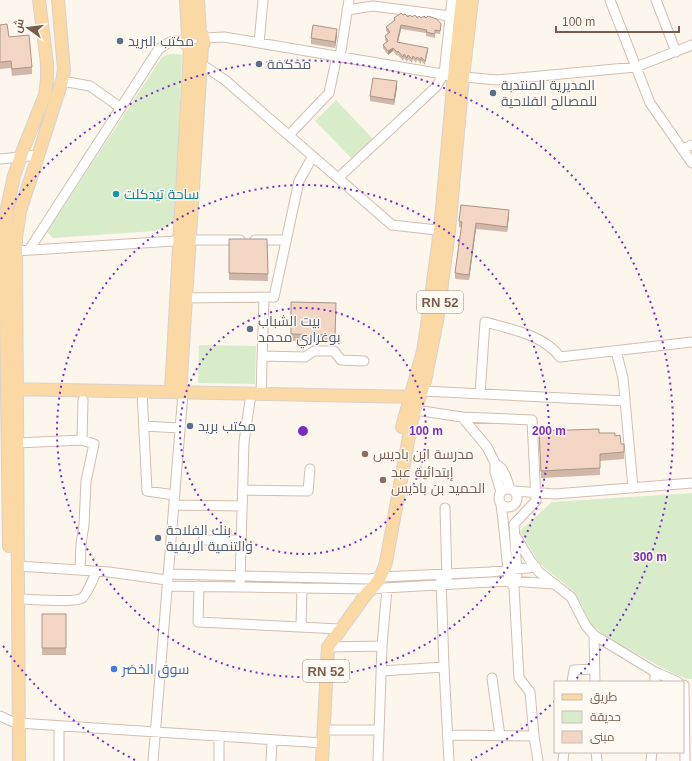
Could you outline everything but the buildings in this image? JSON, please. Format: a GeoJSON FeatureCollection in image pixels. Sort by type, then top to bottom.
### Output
{"type":"FeatureCollection","features":[{"type":"Feature","properties":{"kind":"main road"},"geometry":{"type":"LineString","coordinates":[[12,761],[10,720],[7,249],[5,235],[7,208],[14,176],[46,90],[47,63],[39,0]]}},
{"type":"Feature","properties":{"kind":"main road"},"geometry":{"type":"LineString","coordinates":[[7,249],[16,238],[20,211],[61,87],[64,70],[58,0]]}},
{"type":"Feature","properties":{"kind":"main road"},"geometry":{"type":"LineString","coordinates":[[185,240],[201,64],[186,0]]}},
{"type":"Feature","properties":{"kind":"main road"},"geometry":{"type":"LineString","coordinates":[[178,392],[181,298],[198,0]]}},
{"type":"Feature","properties":{"kind":"main road","name":"RN 52"},"geometry":{"type":"LineString","coordinates":[[322,761],[328,647],[340,629],[374,586],[404,420],[411,410],[417,395],[428,319],[444,231],[454,76],[462,0]]}},
{"type":"Feature","properties":{"kind":"main road","name":"RN 52"},"geometry":{"type":"LineString","coordinates":[[454,76],[472,0]]}},
{"type":"Feature","properties":{"kind":"main road"},"geometry":{"type":"LineString","coordinates":[[46,90],[61,87]]}},
{"type":"Feature","properties":{"kind":"main road"},"geometry":{"type":"LineString","coordinates":[[7,208],[20,211]]}},
{"type":"Feature","properties":{"kind":"main road"},"geometry":{"type":"LineString","coordinates":[[8,389],[256,394],[417,395]]}},
{"type":"Feature","properties":{"kind":"main road"},"geometry":{"type":"LineString","coordinates":[[8,389],[17,444],[8,476],[18,566],[18,599],[10,720],[18,761]]}},
{"type":"Feature","properties":{"kind":"street"},"geometry":{"type":"LineString","coordinates":[[259,43],[263,0]]}},
{"type":"Feature","properties":{"kind":"street"},"geometry":{"type":"LineString","coordinates":[[289,135],[329,93],[339,57],[349,0]]}},
{"type":"Feature","properties":{"kind":"street"},"geometry":{"type":"LineString","coordinates":[[452,0],[450,16],[454,76]]}},
{"type":"Feature","properties":{"kind":"street"},"geometry":{"type":"LineString","coordinates":[[610,0],[650,103],[692,163]]}},
{"type":"Feature","properties":{"kind":"street"},"geometry":{"type":"LineString","coordinates":[[656,0],[676,52]]}},
{"type":"Feature","properties":{"kind":"street"},"geometry":{"type":"LineString","coordinates":[[347,10],[373,6],[450,16]]}},
{"type":"Feature","properties":{"kind":"street"},"geometry":{"type":"LineString","coordinates":[[29,250],[158,50],[174,40],[195,40],[224,37],[454,76],[496,80],[636,67],[692,45]]}},
{"type":"Feature","properties":{"kind":"street"},"geometry":{"type":"LineString","coordinates":[[201,64],[225,80],[392,225],[444,231]]}},
{"type":"Feature","properties":{"kind":"street"},"geometry":{"type":"LineString","coordinates":[[338,178],[436,87],[454,76]]}},
{"type":"Feature","properties":{"kind":"street"},"geometry":{"type":"LineString","coordinates":[[61,87],[90,86],[120,108]]}},
{"type":"Feature","properties":{"kind":"street"},"geometry":{"type":"LineString","coordinates":[[682,149],[692,145]]}},
{"type":"Feature","properties":{"kind":"street"},"geometry":{"type":"LineString","coordinates":[[0,159],[38,154]]}},
{"type":"Feature","properties":{"kind":"street"},"geometry":{"type":"LineString","coordinates":[[181,298],[274,297],[299,181],[313,156]]}},
{"type":"Feature","properties":{"kind":"street"},"geometry":{"type":"LineString","coordinates":[[7,249],[29,250],[185,240],[286,240]]}},
{"type":"Feature","properties":{"kind":"street"},"geometry":{"type":"LineString","coordinates":[[240,587],[244,442],[256,394],[262,356],[264,297]]}},
{"type":"Feature","properties":{"kind":"street"},"geometry":{"type":"LineString","coordinates":[[480,394],[485,322],[518,331],[542,341],[555,350],[560,357],[692,342]]}},
{"type":"Feature","properties":{"kind":"street"},"geometry":{"type":"LineString","coordinates":[[262,356],[305,357],[314,351],[334,351],[341,360],[364,361]]}},
{"type":"Feature","properties":{"kind":"street"},"geometry":{"type":"LineString","coordinates":[[616,351],[623,378],[633,488]]}},
{"type":"Feature","properties":{"kind":"street"},"geometry":{"type":"LineString","coordinates":[[142,392],[146,491],[174,495]]}},
{"type":"Feature","properties":{"kind":"street"},"geometry":{"type":"LineString","coordinates":[[153,761],[180,428],[178,392]]}},
{"type":"Feature","properties":{"kind":"street"},"geometry":{"type":"LineString","coordinates":[[417,395],[480,394],[625,400]]}},
{"type":"Feature","properties":{"kind":"street"},"geometry":{"type":"LineString","coordinates":[[82,440],[83,400]]}},
{"type":"Feature","properties":{"kind":"street"},"geometry":{"type":"LineString","coordinates":[[411,410],[462,417],[532,420],[535,496],[514,524]]}},
{"type":"Feature","properties":{"kind":"street"},"geometry":{"type":"LineString","coordinates":[[462,417],[487,447],[495,463],[502,469],[508,491],[516,496],[516,501],[512,506],[514,524],[512,570]]}},
{"type":"Feature","properties":{"kind":"street"},"geometry":{"type":"LineString","coordinates":[[144,426],[180,428]]}},
{"type":"Feature","properties":{"kind":"street"},"geometry":{"type":"LineString","coordinates":[[17,444],[82,440],[94,444],[86,481],[80,570]]}},
{"type":"Feature","properties":{"kind":"street"},"geometry":{"type":"LineString","coordinates":[[243,490],[308,491],[310,469]]}},
{"type":"Feature","properties":{"kind":"street"},"geometry":{"type":"LineString","coordinates":[[538,761],[530,692],[519,678],[512,570],[499,496],[508,491],[535,496],[692,483]]}},
{"type":"Feature","properties":{"kind":"street"},"geometry":{"type":"LineString","coordinates":[[501,505],[506,507],[512,506],[535,496]]}},
{"type":"Feature","properties":{"kind":"street"},"geometry":{"type":"LineString","coordinates":[[174,505],[242,506]]}},
{"type":"Feature","properties":{"kind":"street"},"geometry":{"type":"LineString","coordinates":[[445,508],[444,667],[449,761]]}},
{"type":"Feature","properties":{"kind":"street"},"geometry":{"type":"LineString","coordinates":[[514,534],[539,572],[571,597],[586,626],[594,635],[655,672],[677,681]]}},
{"type":"Feature","properties":{"kind":"street"},"geometry":{"type":"LineString","coordinates":[[203,540],[241,540]]}},
{"type":"Feature","properties":{"kind":"street"},"geometry":{"type":"LineString","coordinates":[[18,566],[109,572],[199,586],[302,588],[513,583],[555,584]]}},
{"type":"Feature","properties":{"kind":"street"},"geometry":{"type":"LineString","coordinates":[[167,580],[240,576],[374,586],[444,575],[536,567]]}},
{"type":"Feature","properties":{"kind":"street"},"geometry":{"type":"LineString","coordinates":[[18,599],[79,600],[84,597],[97,571]]}},
{"type":"Feature","properties":{"kind":"street"},"geometry":{"type":"LineString","coordinates":[[199,586],[198,622],[340,629]]}},
{"type":"Feature","properties":{"kind":"street"},"geometry":{"type":"LineString","coordinates":[[374,586],[382,646],[378,761]]}},
{"type":"Feature","properties":{"kind":"street"},"geometry":{"type":"LineString","coordinates":[[301,627],[302,588]]}},
{"type":"Feature","properties":{"kind":"street"},"geometry":{"type":"LineString","coordinates":[[594,635],[595,681]]}},
{"type":"Feature","properties":{"kind":"street"},"geometry":{"type":"LineString","coordinates":[[328,647],[382,646]]}},
{"type":"Feature","properties":{"kind":"street"},"geometry":{"type":"LineString","coordinates":[[381,671],[444,667]]}},
{"type":"Feature","properties":{"kind":"street"},"geometry":{"type":"LineString","coordinates":[[572,681],[574,670],[594,669]]}},
{"type":"Feature","properties":{"kind":"street"},"geometry":{"type":"LineString","coordinates":[[655,672],[655,681]]}},
{"type":"Feature","properties":{"kind":"street"},"geometry":{"type":"LineString","coordinates":[[492,678],[500,736]]}},
{"type":"Feature","properties":{"kind":"street"},"geometry":{"type":"LineString","coordinates":[[684,684],[688,708],[684,747],[685,761]]}},
{"type":"Feature","properties":{"kind":"street"},"geometry":{"type":"LineString","coordinates":[[10,720],[59,726],[322,743]]}},
{"type":"Feature","properties":{"kind":"street"},"geometry":{"type":"LineString","coordinates":[[59,726],[59,761]]}},
{"type":"Feature","properties":{"kind":"street"},"geometry":{"type":"LineString","coordinates":[[323,730],[379,730]]}},
{"type":"Feature","properties":{"kind":"street"},"geometry":{"type":"LineString","coordinates":[[448,735],[534,736]]}},
{"type":"Feature","properties":{"kind":"street"},"geometry":{"type":"LineString","coordinates":[[219,736],[219,761]]}},
{"type":"Feature","properties":{"kind":"street"},"geometry":{"type":"LineString","coordinates":[[270,761],[272,740]]}},
{"type":"Feature","properties":{"kind":"green space"},"geometry":{"type":"Polygon","coordinates":[[[170,54],[182,55],[175,222],[154,231],[53,238],[47,232],[162,57],[170,54]]]}},
{"type":"Feature","properties":{"kind":"green space"},"geometry":{"type":"Polygon","coordinates":[[[336,100],[373,139],[352,159],[315,121],[336,100]]]}},
{"type":"Feature","properties":{"kind":"green space"},"geometry":{"type":"Polygon","coordinates":[[[199,345],[256,346],[255,384],[198,383],[199,345]]]}},
{"type":"Feature","properties":{"kind":"green space"},"geometry":{"type":"Polygon","coordinates":[[[692,493],[692,679],[688,679],[672,673],[609,639],[591,624],[581,603],[573,591],[539,563],[520,531],[552,502],[692,493]]]}},
{"type":"Feature","properties":{"kind":"place","name":"مكتب البريد"},"geometry":{"type":"Point","coordinates":[120,41]}},
{"type":"Feature","properties":{"kind":"place","name":"محكمة"},"geometry":{"type":"Point","coordinates":[259,64]}},
{"type":"Feature","properties":{"kind":"place","name":"المديرية المنتدبة للمصالح الفلاحية"},"geometry":{"type":"Point","coordinates":[493,93]}},
{"type":"Feature","properties":{"kind":"place","name":"ساحة تيدكلت"},"geometry":{"type":"Point","coordinates":[116,194]}},
{"type":"Feature","properties":{"kind":"place","name":"بيت الشباب بوغراري محمد"},"geometry":{"type":"Point","coordinates":[250,329]}},
{"type":"Feature","properties":{"kind":"place","name":"مكتب بريد"},"geometry":{"type":"Point","coordinates":[190,426]}},
{"type":"Feature","properties":{"kind":"place","name":"مدرسة ابن باديس"},"geometry":{"type":"Point","coordinates":[365,454]}},
{"type":"Feature","properties":{"kind":"place","name":"إبتدائية عبد الحميد بن باديس"},"geometry":{"type":"Point","coordinates":[383,480]}},
{"type":"Feature","properties":{"kind":"place","name":"بنك الفلاحة والتنمية الريفية"},"geometry":{"type":"Point","coordinates":[158,538]}},
{"type":"Feature","properties":{"kind":"place","name":"سوق الخضر"},"geometry":{"type":"Point","coordinates":[114,669]}}]}
